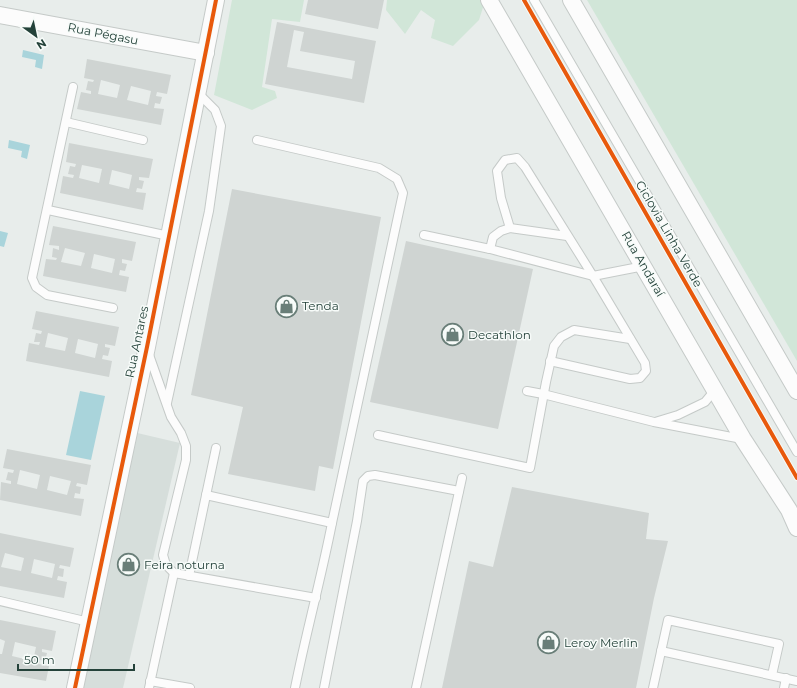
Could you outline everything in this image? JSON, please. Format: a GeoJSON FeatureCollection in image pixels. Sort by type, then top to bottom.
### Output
{"type":"FeatureCollection","features":[{"type":"Feature","properties":{"kind":"street","name":"Rua Antares"},"geometry":{"type":"LineString","coordinates":[[75,688],[147,347],[216,0]]}},
{"type":"Feature","properties":{"kind":"street","name":"Rua Andaraí"},"geometry":{"type":"LineString","coordinates":[[489,0],[743,439],[789,510],[797,528]]}},
{"type":"Feature","properties":{"kind":"street"},"geometry":{"type":"LineString","coordinates":[[571,0],[797,391]]}},
{"type":"Feature","properties":{"kind":"street","name":"Rua Pégasu"},"geometry":{"type":"LineString","coordinates":[[0,15],[206,53]]}},
{"type":"Feature","properties":{"kind":"lane"},"geometry":{"type":"LineString","coordinates":[[534,0],[797,452]]}},
{"type":"Feature","properties":{"kind":"lane"},"geometry":{"type":"LineString","coordinates":[[73,87],[48,210],[32,278],[36,287],[47,295],[113,308]]}},
{"type":"Feature","properties":{"kind":"lane"},"geometry":{"type":"LineString","coordinates":[[166,404],[209,211],[221,126],[215,110],[198,93]]}},
{"type":"Feature","properties":{"kind":"lane"},"geometry":{"type":"LineString","coordinates":[[66,122],[143,140]]}},
{"type":"Feature","properties":{"kind":"lane"},"geometry":{"type":"LineString","coordinates":[[257,140],[379,168],[397,179],[402,193],[316,598],[295,688]]}},
{"type":"Feature","properties":{"kind":"lane"},"geometry":{"type":"LineString","coordinates":[[510,228],[501,198],[497,171],[505,160],[517,158],[525,167],[593,276],[645,363],[646,372],[640,378],[630,379],[550,361]]}},
{"type":"Feature","properties":{"kind":"lane"},"geometry":{"type":"LineString","coordinates":[[48,210],[169,236]]}},
{"type":"Feature","properties":{"kind":"lane"},"geometry":{"type":"LineString","coordinates":[[490,250],[493,237],[501,231],[510,228],[567,236]]}},
{"type":"Feature","properties":{"kind":"lane"},"geometry":{"type":"LineString","coordinates":[[424,235],[593,276],[644,266]]}},
{"type":"Feature","properties":{"kind":"lane"},"geometry":{"type":"LineString","coordinates":[[378,435],[530,468],[543,394],[554,346],[561,337],[574,330],[630,339]]}},
{"type":"Feature","properties":{"kind":"lane"},"geometry":{"type":"LineString","coordinates":[[147,347],[171,417],[181,433],[186,446],[186,460],[163,554],[166,565],[174,573],[316,598]]}},
{"type":"Feature","properties":{"kind":"lane"},"geometry":{"type":"LineString","coordinates":[[654,422],[678,414],[705,402],[715,390]]}},
{"type":"Feature","properties":{"kind":"lane"},"geometry":{"type":"LineString","coordinates":[[526,391],[654,422],[743,439]]}},
{"type":"Feature","properties":{"kind":"lane"},"geometry":{"type":"LineString","coordinates":[[189,576],[216,448]]}},
{"type":"Feature","properties":{"kind":"lane"},"geometry":{"type":"LineString","coordinates":[[324,688],[356,529],[363,481],[368,476],[375,476],[459,491]]}},
{"type":"Feature","properties":{"kind":"lane"},"geometry":{"type":"LineString","coordinates":[[416,688],[462,478]]}},
{"type":"Feature","properties":{"kind":"lane"},"geometry":{"type":"LineString","coordinates":[[206,495],[332,523]]}},
{"type":"Feature","properties":{"kind":"lane"},"geometry":{"type":"LineString","coordinates":[[174,573],[149,685],[190,688]]}},
{"type":"Feature","properties":{"kind":"lane"},"geometry":{"type":"LineString","coordinates":[[0,601],[89,622]]}},
{"type":"Feature","properties":{"kind":"lane"},"geometry":{"type":"LineString","coordinates":[[653,688],[668,620],[779,644],[772,675]]}},
{"type":"Feature","properties":{"kind":"lane"},"geometry":{"type":"LineString","coordinates":[[661,651],[797,681]]}},
{"type":"Feature","properties":{"kind":"lane"},"geometry":{"type":"LineString","coordinates":[[784,688],[786,678]]}},
{"type":"Feature","properties":{"kind":"shaded area","name":"Feira noturna"},"geometry":{"type":"Polygon","coordinates":[[[133,432],[180,443],[123,688],[77,688],[133,432]]]}},
{"type":"Feature","properties":{"kind":"green space"},"geometry":{"type":"Polygon","coordinates":[[[232,0],[304,0],[300,22],[272,19],[262,87],[275,91],[277,98],[252,110],[214,95],[232,0]]]}},
{"type":"Feature","properties":{"kind":"green space"},"geometry":{"type":"Polygon","coordinates":[[[387,0],[485,1],[479,20],[453,46],[431,38],[435,20],[421,10],[405,34],[386,10],[387,0]]]}},
{"type":"Feature","properties":{"kind":"green space"},"geometry":{"type":"Polygon","coordinates":[[[587,0],[797,0],[797,361],[587,0]]]}},
{"type":"Feature","properties":{"kind":"water"},"geometry":{"type":"Polygon","coordinates":[[[23,50],[44,55],[42,69],[35,67],[36,60],[22,57],[23,50]]]}},
{"type":"Feature","properties":{"kind":"water"},"geometry":{"type":"Polygon","coordinates":[[[9,140],[30,145],[27,159],[21,157],[22,151],[8,148],[9,140]]]}},
{"type":"Feature","properties":{"kind":"water"},"geometry":{"type":"Polygon","coordinates":[[[0,231],[8,233],[4,247],[0,246],[0,231]]]}},
{"type":"Feature","properties":{"kind":"water"},"geometry":{"type":"Polygon","coordinates":[[[80,391],[105,396],[91,460],[66,455],[80,391]]]}},
{"type":"Feature","properties":{"kind":"building"},"geometry":{"type":"Polygon","coordinates":[[[308,0],[384,0],[378,29],[305,14],[308,0]]]}},
{"type":"Feature","properties":{"kind":"building"},"geometry":{"type":"Polygon","coordinates":[[[277,22],[376,41],[364,103],[265,84],[277,22]],[[294,30],[287,67],[352,79],[355,61],[300,51],[304,32],[294,30]]]}},
{"type":"Feature","properties":{"kind":"building"},"geometry":{"type":"Polygon","coordinates":[[[87,59],[171,75],[167,94],[157,92],[156,96],[162,97],[160,104],[155,103],[154,108],[164,109],[161,125],[77,109],[81,92],[91,94],[91,91],[86,90],[88,81],[93,82],[94,80],[84,78],[87,59]],[[101,80],[98,94],[117,98],[120,85],[101,80]],[[131,86],[127,100],[148,105],[151,91],[131,86]]]}},
{"type":"Feature","properties":{"kind":"building"},"geometry":{"type":"Polygon","coordinates":[[[69,143],[153,159],[149,178],[139,177],[139,180],[144,181],[142,189],[137,188],[136,192],[146,193],[143,210],[60,193],[63,176],[73,178],[74,175],[68,174],[70,166],[75,167],[76,164],[66,162],[69,143]],[[82,165],[79,178],[99,183],[102,169],[82,165]],[[112,170],[109,184],[129,189],[132,175],[112,170]]]}},
{"type":"Feature","properties":{"kind":"building","name":"Tenda"},"geometry":{"type":"Polygon","coordinates":[[[232,189],[381,217],[333,469],[319,466],[315,491],[228,474],[243,407],[191,395],[232,189]]]}},
{"type":"Feature","properties":{"kind":"building"},"geometry":{"type":"Polygon","coordinates":[[[53,226],[136,242],[132,261],[122,259],[122,263],[127,264],[125,271],[120,270],[119,275],[129,277],[126,292],[43,276],[46,259],[56,260],[57,258],[52,257],[53,248],[59,250],[59,246],[49,245],[53,226]],[[65,248],[61,262],[81,266],[85,253],[65,248]],[[94,254],[91,268],[112,273],[115,259],[94,254]]]}},
{"type":"Feature","properties":{"kind":"building","name":"Decathlon"},"geometry":{"type":"Polygon","coordinates":[[[406,241],[533,269],[498,429],[370,402],[406,241]]]}},
{"type":"Feature","properties":{"kind":"building"},"geometry":{"type":"Polygon","coordinates":[[[36,311],[119,327],[115,346],[105,344],[105,347],[110,348],[108,356],[103,355],[102,359],[112,361],[109,377],[26,361],[29,343],[39,345],[40,342],[34,342],[36,333],[41,334],[42,331],[32,329],[36,311]],[[48,333],[45,347],[65,351],[68,338],[48,333]],[[78,339],[75,353],[95,358],[98,344],[78,339]]]}},
{"type":"Feature","properties":{"kind":"building"},"geometry":{"type":"Polygon","coordinates":[[[7,449],[91,465],[87,485],[77,483],[76,486],[81,487],[80,494],[75,493],[74,498],[84,499],[81,516],[0,500],[1,482],[11,484],[11,481],[6,480],[8,472],[13,473],[14,470],[3,468],[7,449]],[[20,470],[17,484],[37,489],[40,475],[20,470]],[[50,476],[47,490],[67,495],[71,481],[50,476]]]}},
{"type":"Feature","properties":{"kind":"building","name":"Leroy Merlin"},"geometry":{"type":"Polygon","coordinates":[[[512,487],[649,513],[646,539],[668,541],[654,598],[636,688],[442,688],[469,561],[493,567],[512,487]]]}},
{"type":"Feature","properties":{"kind":"building"},"geometry":{"type":"Polygon","coordinates":[[[0,533],[74,548],[70,567],[60,565],[59,568],[64,569],[63,577],[58,576],[57,580],[67,582],[64,598],[0,586],[0,533]],[[5,553],[1,567],[21,571],[24,558],[5,553]],[[34,559],[31,573],[52,578],[55,564],[34,559]]]}},
{"type":"Feature","properties":{"kind":"building"},"geometry":{"type":"Polygon","coordinates":[[[0,620],[56,631],[52,651],[42,649],[42,652],[47,653],[45,661],[40,660],[39,664],[49,666],[46,681],[0,673],[0,654],[2,654],[5,641],[0,639],[0,620]],[[15,642],[12,656],[33,661],[36,647],[15,642]]]}},
{"type":"Feature","properties":{"kind":"cycle path"},"geometry":{"type":"LineString","coordinates":[[75,688],[147,347],[216,0]]}},
{"type":"Feature","properties":{"kind":"cycle path","name":"Ciclovia Linha Verde"},"geometry":{"type":"LineString","coordinates":[[524,0],[797,478]]}},
{"type":"Feature","properties":{"kind":"place","name":"Tenda"},"geometry":{"type":"Point","coordinates":[286,306]}},
{"type":"Feature","properties":{"kind":"place","name":"Decathlon"},"geometry":{"type":"Point","coordinates":[452,335]}},
{"type":"Feature","properties":{"kind":"place","name":"Feira noturna"},"geometry":{"type":"Point","coordinates":[128,565]}},
{"type":"Feature","properties":{"kind":"place","name":"Leroy Merlin"},"geometry":{"type":"Point","coordinates":[548,643]}}]}
